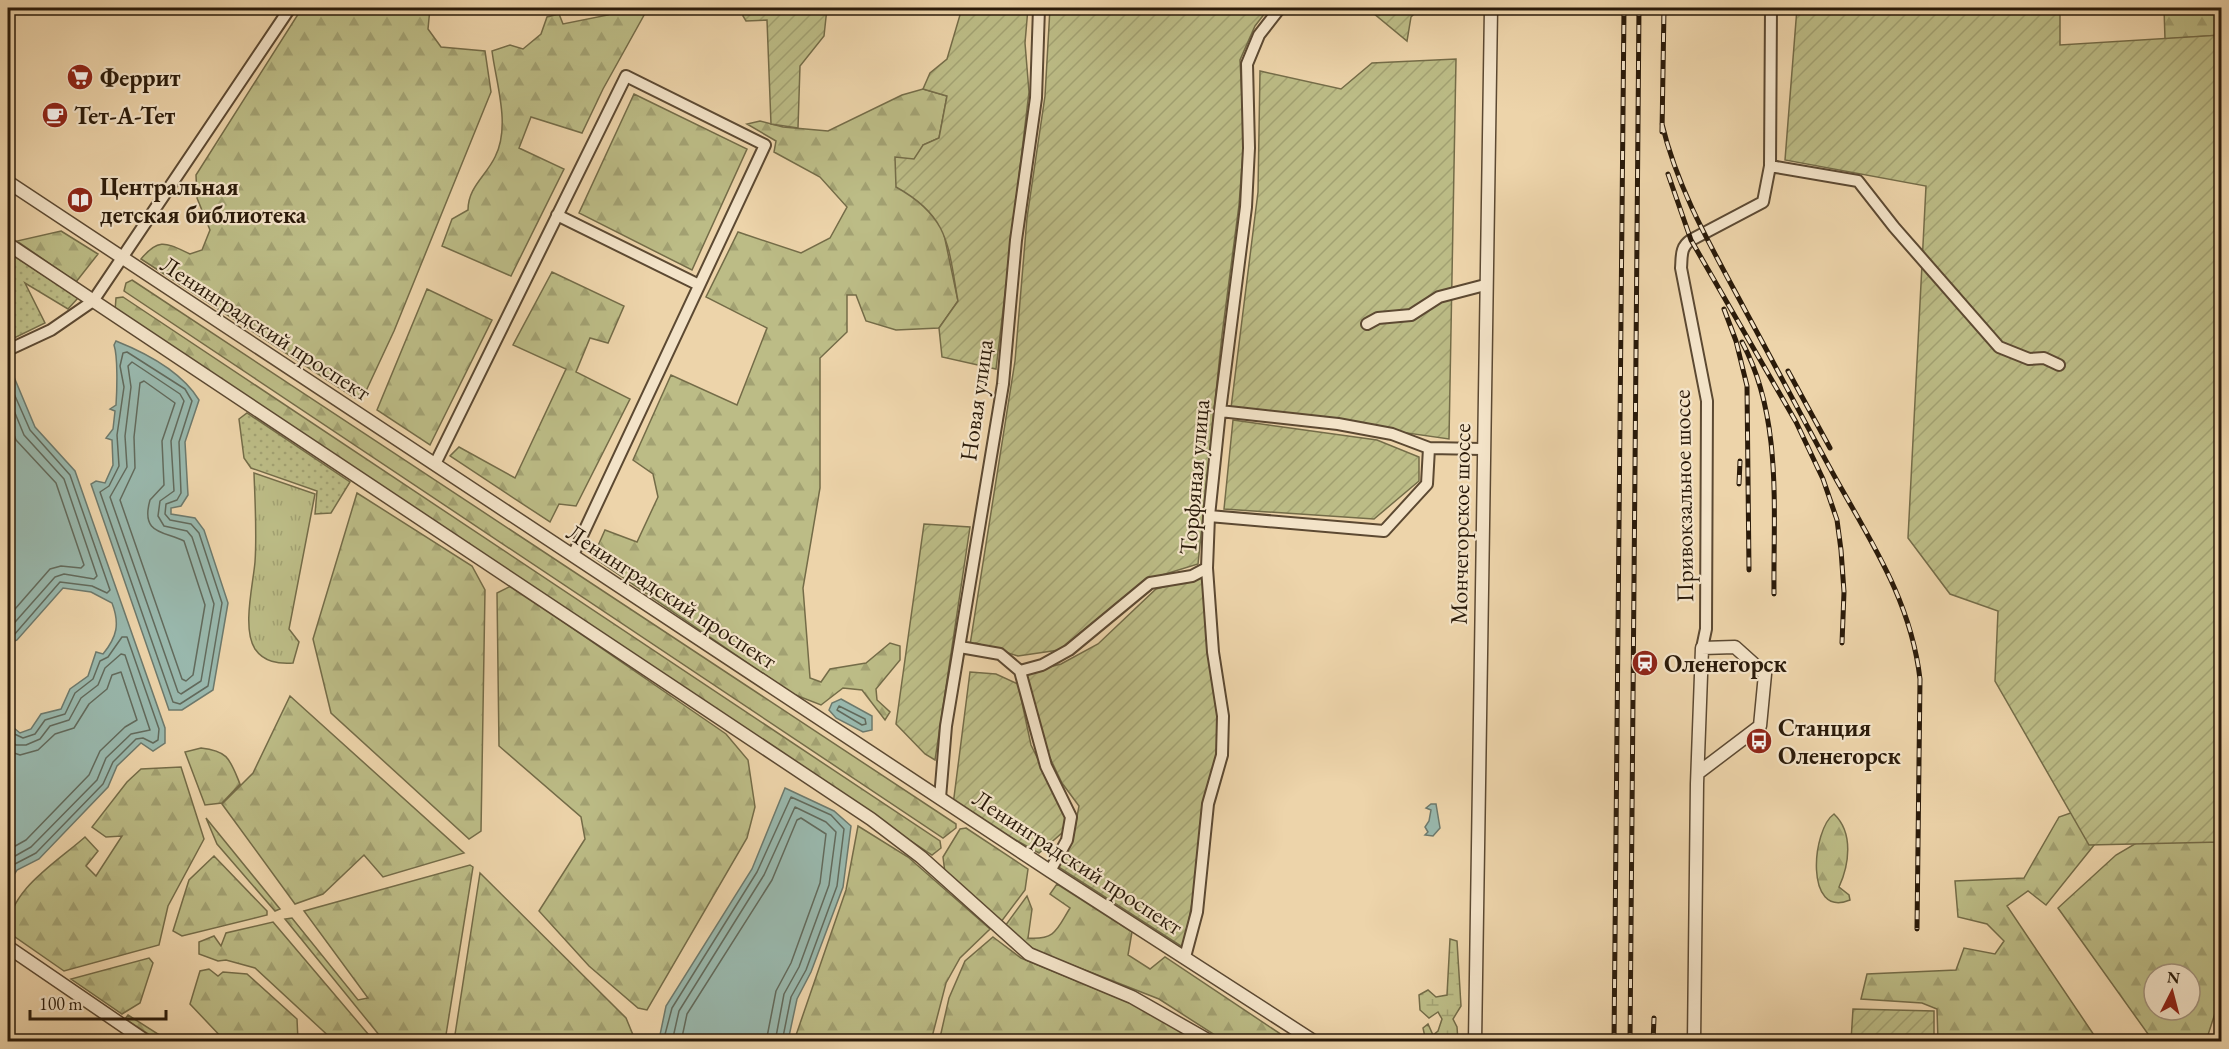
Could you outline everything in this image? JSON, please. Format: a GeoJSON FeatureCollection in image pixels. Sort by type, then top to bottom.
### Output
{"type":"FeatureCollection","features":[{"type":"Feature","properties":{"kind":"street"},"geometry":{"type":"LineString","coordinates":[[8,350],[51,330],[93,301],[290,8]]}},
{"type":"Feature","properties":{"kind":"street","name":"Новая улица"},"geometry":{"type":"LineString","coordinates":[[940,798],[946,726],[1003,384],[1016,240],[1036,98],[1039,8]]}},
{"type":"Feature","properties":{"kind":"street","name":"Торфяная улица"},"geometry":{"type":"LineString","coordinates":[[1185,957],[1197,912],[1208,804],[1222,755],[1223,716],[1213,652],[1207,568],[1209,516],[1220,411],[1246,207],[1249,148],[1246,64],[1259,35],[1280,8]]}},
{"type":"Feature","properties":{"kind":"street","name":"Мончегорское шоссе"},"geometry":{"type":"LineString","coordinates":[[1474,1041],[1491,8]]}},
{"type":"Feature","properties":{"kind":"street"},"geometry":{"type":"LineString","coordinates":[[1771,8],[1770,166],[1858,181],[1902,236],[1999,347],[2029,359],[2044,358],[2059,365]]}},
{"type":"Feature","properties":{"kind":"street"},"geometry":{"type":"LineString","coordinates":[[435,464],[626,76],[765,145],[573,555]]}},
{"type":"Feature","properties":{"kind":"street","name":"Привокзальное шоссе"},"geometry":{"type":"LineString","coordinates":[[1694,1041],[1698,773],[1702,648],[1706,629],[1707,401],[1681,268],[1682,250],[1684,244],[1763,202],[1770,166]]}},
{"type":"Feature","properties":{"kind":"street","name":"Ленинградский проспект"},"geometry":{"type":"LineString","coordinates":[[8,182],[1050,871],[1315,1041]]}},
{"type":"Feature","properties":{"kind":"street"},"geometry":{"type":"LineString","coordinates":[[557,215],[699,285]]}},
{"type":"Feature","properties":{"kind":"street"},"geometry":{"type":"LineString","coordinates":[[8,244],[871,819],[921,857],[1029,954],[1132,996],[1211,1041]]}},
{"type":"Feature","properties":{"kind":"street"},"geometry":{"type":"LineString","coordinates":[[1367,324],[1378,318],[1411,315],[1439,297],[1485,285]]}},
{"type":"Feature","properties":{"kind":"street"},"geometry":{"type":"LineString","coordinates":[[1220,411],[1338,424],[1392,435],[1429,448],[1482,449]]}},
{"type":"Feature","properties":{"kind":"street"},"geometry":{"type":"LineString","coordinates":[[1209,516],[1384,531],[1427,484],[1429,448]]}},
{"type":"Feature","properties":{"kind":"street"},"geometry":{"type":"LineString","coordinates":[[1020,671],[1042,665],[1069,650],[1150,583],[1192,576],[1207,568]]}},
{"type":"Feature","properties":{"kind":"street"},"geometry":{"type":"LineString","coordinates":[[960,647],[1000,654],[1020,671],[1046,766],[1071,817],[1066,840],[1050,871]]}},
{"type":"Feature","properties":{"kind":"street"},"geometry":{"type":"LineString","coordinates":[[1698,773],[1760,726],[1766,674],[1735,647],[1702,648]]}},
{"type":"Feature","properties":{"kind":"street"},"geometry":{"type":"LineString","coordinates":[[8,947],[147,1041]]}},
{"type":"Feature","properties":{"kind":"green space"},"geometry":{"type":"Polygon","coordinates":[[[302,8],[430,8],[428,29],[441,47],[485,51],[491,92],[394,331],[366,391],[355,398],[141,259],[153,247],[163,244],[190,254],[202,250],[210,230],[197,198],[196,175],[302,8]]]}},
{"type":"Feature","properties":{"kind":"green space"},"geometry":{"type":"Polygon","coordinates":[[[607,8],[648,8],[603,89],[582,133],[531,117],[519,148],[564,169],[511,276],[442,246],[452,219],[468,210],[471,195],[500,145],[501,104],[492,51],[510,45],[523,49],[541,34],[547,17],[559,14],[563,24],[608,15],[607,8]]]}},
{"type":"Feature","properties":{"kind":"green space"},"geometry":{"type":"Polygon","coordinates":[[[743,8],[827,8],[824,36],[800,66],[798,128],[771,124],[767,20],[746,21],[743,8]]]}},
{"type":"Feature","properties":{"kind":"green space"},"geometry":{"type":"Polygon","coordinates":[[[953,8],[1028,8],[1025,43],[1029,92],[996,369],[942,357],[939,328],[958,301],[948,249],[937,222],[927,210],[914,198],[896,187],[895,157],[914,159],[923,145],[939,138],[947,96],[923,89],[930,73],[947,59],[960,15],[953,8]]]}},
{"type":"Feature","properties":{"kind":"green space"},"geometry":{"type":"Polygon","coordinates":[[[1050,8],[1269,8],[1255,26],[1240,60],[1244,139],[1239,205],[1222,335],[1198,564],[1146,580],[1059,650],[1018,656],[976,643],[970,645],[1015,361],[1027,218],[1045,96],[1050,8]]]}},
{"type":"Feature","properties":{"kind":"green space"},"geometry":{"type":"Polygon","coordinates":[[[1367,8],[1433,8],[1433,13],[1417,11],[1411,17],[1407,41],[1367,8]]]}},
{"type":"Feature","properties":{"kind":"green space"},"geometry":{"type":"Polygon","coordinates":[[[1797,8],[2060,8],[2060,45],[2221,35],[2221,842],[2089,845],[1995,681],[1998,611],[1950,594],[1908,538],[1926,186],[1785,160],[1797,8]]]}},
{"type":"Feature","properties":{"kind":"green space"},"geometry":{"type":"Polygon","coordinates":[[[2164,8],[2221,8],[2221,35],[2165,39],[2164,8]]]}},
{"type":"Feature","properties":{"kind":"green space"},"geometry":{"type":"Polygon","coordinates":[[[1456,59],[1449,439],[1231,408],[1258,192],[1260,71],[1341,89],[1372,63],[1456,59]]]}},
{"type":"Feature","properties":{"kind":"green space"},"geometry":{"type":"Polygon","coordinates":[[[923,89],[947,96],[939,138],[923,145],[917,199],[942,225],[958,301],[939,328],[896,330],[866,321],[856,295],[847,295],[847,332],[820,358],[820,488],[803,588],[810,678],[821,682],[830,669],[866,663],[890,643],[900,646],[900,660],[876,689],[877,700],[890,712],[885,720],[862,690],[843,688],[821,705],[793,694],[593,557],[605,530],[637,542],[658,497],[653,474],[633,460],[671,375],[737,405],[767,328],[706,297],[738,232],[801,253],[830,238],[847,207],[820,177],[774,152],[776,141],[747,124],[760,121],[783,127],[828,131],[902,95],[923,89]]]}},
{"type":"Feature","properties":{"kind":"green space"},"geometry":{"type":"Polygon","coordinates":[[[634,94],[747,149],[692,270],[579,213],[634,94]]]}},
{"type":"Feature","properties":{"kind":"green space"},"geometry":{"type":"Polygon","coordinates":[[[61,231],[98,254],[76,282],[17,241],[61,231]]]}},
{"type":"Feature","properties":{"kind":"green space"},"geometry":{"type":"Polygon","coordinates":[[[8,252],[78,298],[68,309],[25,283],[45,323],[8,341],[8,252]]]}},
{"type":"Feature","properties":{"kind":"green space"},"geometry":{"type":"Polygon","coordinates":[[[552,272],[624,306],[608,343],[590,338],[576,372],[630,399],[576,506],[559,504],[550,522],[450,456],[459,447],[515,478],[566,369],[513,345],[552,272]]]}},
{"type":"Feature","properties":{"kind":"green space"},"geometry":{"type":"Polygon","coordinates":[[[132,280],[956,824],[956,828],[943,838],[124,291],[126,283],[132,280]]]}},
{"type":"Feature","properties":{"kind":"green space"},"geometry":{"type":"Polygon","coordinates":[[[427,289],[492,320],[430,445],[377,410],[427,289]]]}},
{"type":"Feature","properties":{"kind":"green space"},"geometry":{"type":"Polygon","coordinates":[[[123,297],[940,841],[941,848],[932,855],[115,311],[116,298],[123,297]]]}},
{"type":"Feature","properties":{"kind":"green space"},"geometry":{"type":"Polygon","coordinates":[[[247,413],[350,482],[331,513],[315,514],[317,491],[251,468],[244,458],[239,419],[247,413]]]}},
{"type":"Feature","properties":{"kind":"green space"},"geometry":{"type":"Polygon","coordinates":[[[1233,420],[1377,440],[1419,457],[1419,481],[1374,519],[1224,509],[1233,420]]]}},
{"type":"Feature","properties":{"kind":"green space"},"geometry":{"type":"Polygon","coordinates":[[[254,473],[315,494],[289,629],[299,642],[293,663],[277,662],[263,657],[255,649],[251,640],[249,619],[256,540],[254,473]]]}},
{"type":"Feature","properties":{"kind":"green space"},"geometry":{"type":"Polygon","coordinates":[[[357,493],[472,566],[485,590],[481,831],[469,839],[331,713],[313,639],[357,493]]]}},
{"type":"Feature","properties":{"kind":"green space"},"geometry":{"type":"Polygon","coordinates":[[[924,524],[970,527],[935,760],[925,754],[896,724],[924,524]]]}},
{"type":"Feature","properties":{"kind":"green space"},"geometry":{"type":"Polygon","coordinates":[[[1205,575],[1218,702],[1218,756],[1184,948],[1057,866],[1073,838],[1079,806],[1062,783],[1037,731],[1026,673],[1061,664],[1098,644],[1156,589],[1205,575]]]}},
{"type":"Feature","properties":{"kind":"green space"},"geometry":{"type":"Polygon","coordinates":[[[511,586],[726,734],[748,760],[755,807],[747,838],[647,1010],[638,1008],[589,966],[539,911],[585,839],[581,817],[499,746],[497,593],[511,586]]]}},
{"type":"Feature","properties":{"kind":"green space"},"geometry":{"type":"Polygon","coordinates":[[[970,672],[996,674],[1018,684],[1031,745],[1067,818],[1063,832],[1039,853],[953,805],[970,672]]]}},
{"type":"Feature","properties":{"kind":"green space"},"geometry":{"type":"Polygon","coordinates":[[[290,696],[464,853],[383,877],[364,855],[323,894],[295,904],[222,804],[253,773],[290,696]]]}},
{"type":"Feature","properties":{"kind":"green space"},"geometry":{"type":"Polygon","coordinates":[[[201,748],[223,754],[231,763],[240,784],[222,803],[205,805],[185,752],[201,748]]]}},
{"type":"Feature","properties":{"kind":"green space"},"geometry":{"type":"Polygon","coordinates":[[[181,767],[204,839],[168,906],[159,945],[64,971],[8,932],[10,917],[25,891],[48,867],[85,837],[98,851],[86,866],[96,876],[122,836],[106,837],[92,827],[127,782],[141,769],[181,767]]]}},
{"type":"Feature","properties":{"kind":"green space"},"geometry":{"type":"Polygon","coordinates":[[[2085,808],[2103,834],[2046,905],[2028,891],[2007,906],[2098,1041],[1938,1041],[1937,1009],[1922,1003],[1861,999],[1867,974],[1956,970],[1964,948],[1995,954],[2004,941],[1987,924],[1958,917],[1955,881],[2024,878],[2059,817],[2085,808]]]}},
{"type":"Feature","properties":{"kind":"green space"},"geometry":{"type":"Polygon","coordinates":[[[1834,814],[1845,830],[1848,849],[1839,887],[1849,895],[1850,900],[1835,902],[1825,897],[1819,885],[1816,870],[1821,836],[1826,823],[1834,814]]]}},
{"type":"Feature","properties":{"kind":"green space"},"geometry":{"type":"Polygon","coordinates":[[[206,818],[280,909],[275,911],[217,844],[206,818]]]}},
{"type":"Feature","properties":{"kind":"green space"},"geometry":{"type":"Polygon","coordinates":[[[2167,825],[2221,826],[2221,975],[2219,1001],[2206,1041],[2153,1041],[2058,908],[2116,855],[2167,825]]]}},
{"type":"Feature","properties":{"kind":"green space"},"geometry":{"type":"Polygon","coordinates":[[[858,826],[908,857],[990,929],[960,958],[946,983],[931,1041],[794,1041],[846,890],[858,826]]]}},
{"type":"Feature","properties":{"kind":"green space"},"geometry":{"type":"Polygon","coordinates":[[[966,828],[1028,869],[1025,890],[1001,922],[945,873],[943,857],[960,829],[966,828]]]}},
{"type":"Feature","properties":{"kind":"green space"},"geometry":{"type":"Polygon","coordinates":[[[214,856],[267,911],[267,915],[182,936],[173,931],[189,880],[214,856]]]}},
{"type":"Feature","properties":{"kind":"green space"},"geometry":{"type":"Polygon","coordinates":[[[470,865],[473,867],[445,1041],[384,1041],[285,919],[292,918],[358,1000],[368,998],[304,911],[470,865]]]}},
{"type":"Feature","properties":{"kind":"green space"},"geometry":{"type":"Polygon","coordinates":[[[480,873],[626,1018],[633,1035],[629,1041],[454,1041],[480,873]]]}},
{"type":"Feature","properties":{"kind":"green space"},"geometry":{"type":"Polygon","coordinates":[[[1057,884],[1132,932],[1128,955],[1150,969],[1165,957],[1291,1041],[1224,1041],[1159,999],[1036,951],[1005,926],[1027,896],[1032,909],[1028,938],[1045,937],[1055,932],[1070,908],[1050,894],[1057,884]]]}},
{"type":"Feature","properties":{"kind":"green space"},"geometry":{"type":"Polygon","coordinates":[[[273,922],[374,1041],[334,1041],[255,968],[226,960],[218,961],[199,954],[199,942],[214,936],[221,946],[226,933],[273,922]]]}},
{"type":"Feature","properties":{"kind":"green space"},"geometry":{"type":"Polygon","coordinates":[[[993,937],[1021,958],[1150,1011],[1195,1041],[939,1042],[949,998],[965,961],[993,937]]]}},
{"type":"Feature","properties":{"kind":"green space"},"geometry":{"type":"Polygon","coordinates":[[[1450,939],[1457,941],[1461,1006],[1453,1019],[1457,1027],[1458,1041],[1421,1041],[1425,1037],[1423,1028],[1428,1024],[1433,1035],[1438,1031],[1442,1019],[1438,1012],[1429,1018],[1420,1010],[1419,995],[1428,990],[1436,997],[1447,995],[1450,939]]]}},
{"type":"Feature","properties":{"kind":"green space"},"geometry":{"type":"Polygon","coordinates":[[[149,958],[153,963],[140,1003],[122,1014],[71,979],[149,958]]]}},
{"type":"Feature","properties":{"kind":"green space"},"geometry":{"type":"Polygon","coordinates":[[[209,969],[218,976],[223,972],[247,974],[297,1019],[298,1041],[225,1041],[190,1004],[200,971],[209,969]]]}},
{"type":"Feature","properties":{"kind":"green space"},"geometry":{"type":"Polygon","coordinates":[[[1853,1009],[1934,1011],[1934,1041],[1851,1041],[1853,1009]]]}},
{"type":"Feature","properties":{"kind":"green space"},"geometry":{"type":"Polygon","coordinates":[[[128,1015],[169,1041],[159,1041],[125,1019],[128,1015]]]}},
{"type":"Feature","properties":{"kind":"water"},"geometry":{"type":"Polygon","coordinates":[[[116,341],[139,351],[173,372],[199,400],[185,442],[188,495],[181,506],[171,508],[171,514],[195,518],[204,530],[228,603],[213,690],[182,710],[169,710],[91,484],[96,481],[105,483],[113,465],[112,440],[106,438],[113,429],[115,411],[110,409],[116,405],[117,365],[114,345],[116,341]]]}},
{"type":"Feature","properties":{"kind":"water"},"geometry":{"type":"Polygon","coordinates":[[[8,373],[14,377],[35,427],[75,471],[165,728],[165,743],[153,751],[141,743],[117,766],[108,787],[39,859],[17,870],[8,884],[8,723],[20,733],[31,729],[41,714],[61,709],[70,689],[88,676],[96,652],[103,654],[108,648],[116,630],[116,617],[112,603],[91,592],[63,588],[17,640],[8,644],[8,373]]]}},
{"type":"Feature","properties":{"kind":"water"},"geometry":{"type":"Polygon","coordinates":[[[841,699],[872,716],[872,730],[863,732],[836,718],[829,710],[832,703],[841,699]]]}},
{"type":"Feature","properties":{"kind":"water"},"geometry":{"type":"Polygon","coordinates":[[[785,788],[834,811],[851,826],[843,887],[811,972],[797,999],[788,1041],[656,1041],[660,1035],[666,1006],[752,869],[785,788]]]}},
{"type":"Feature","properties":{"kind":"water"},"geometry":{"type":"Polygon","coordinates":[[[1431,804],[1436,804],[1440,828],[1433,836],[1425,835],[1428,832],[1425,827],[1431,810],[1426,808],[1431,804]]]}},
{"type":"Feature","properties":{"kind":"railway"},"geometry":{"type":"LineString","coordinates":[[1614,1042],[1624,8]]}},
{"type":"Feature","properties":{"kind":"railway"},"geometry":{"type":"LineString","coordinates":[[1630,1042],[1639,8]]}},
{"type":"Feature","properties":{"kind":"railway"},"geometry":{"type":"LineString","coordinates":[[1662,132],[1664,8]]}},
{"type":"Feature","properties":{"kind":"railway"},"geometry":{"type":"LineString","coordinates":[[1662,124],[1677,173],[1698,220],[1876,551],[1899,599],[1908,625],[1920,679],[1917,929]]}},
{"type":"Feature","properties":{"kind":"railway"},"geometry":{"type":"LineString","coordinates":[[1668,174],[1691,240],[1796,422],[1823,479],[1837,520],[1841,550],[1844,592],[1842,643]]}},
{"type":"Feature","properties":{"kind":"railway"},"geometry":{"type":"LineString","coordinates":[[1724,309],[1736,341],[1747,386],[1749,570]]}},
{"type":"Feature","properties":{"kind":"railway"},"geometry":{"type":"LineString","coordinates":[[1742,342],[1755,371],[1770,434],[1774,498],[1774,594]]}},
{"type":"Feature","properties":{"kind":"railway"},"geometry":{"type":"LineString","coordinates":[[1788,371],[1830,448]]}},
{"type":"Feature","properties":{"kind":"railway"},"geometry":{"type":"LineString","coordinates":[[1739,484],[1740,461]]}},
{"type":"Feature","properties":{"kind":"railway"},"geometry":{"type":"LineString","coordinates":[[1653,1042],[1654,1018]]}},
{"type":"Feature","properties":{"kind":"place","name":"Феррит"},"geometry":{"type":"Point","coordinates":[80,77]}},
{"type":"Feature","properties":{"kind":"place","name":"Тет-А-Тет"},"geometry":{"type":"Point","coordinates":[55,115]}},
{"type":"Feature","properties":{"kind":"place","name":"Центральная детская библиотека"},"geometry":{"type":"Point","coordinates":[80,200]}},
{"type":"Feature","properties":{"kind":"place","name":"Оленегорск"},"geometry":{"type":"Point","coordinates":[1645,663]}},
{"type":"Feature","properties":{"kind":"place","name":"Станция Оленегорск"},"geometry":{"type":"Point","coordinates":[1759,741]}}]}
